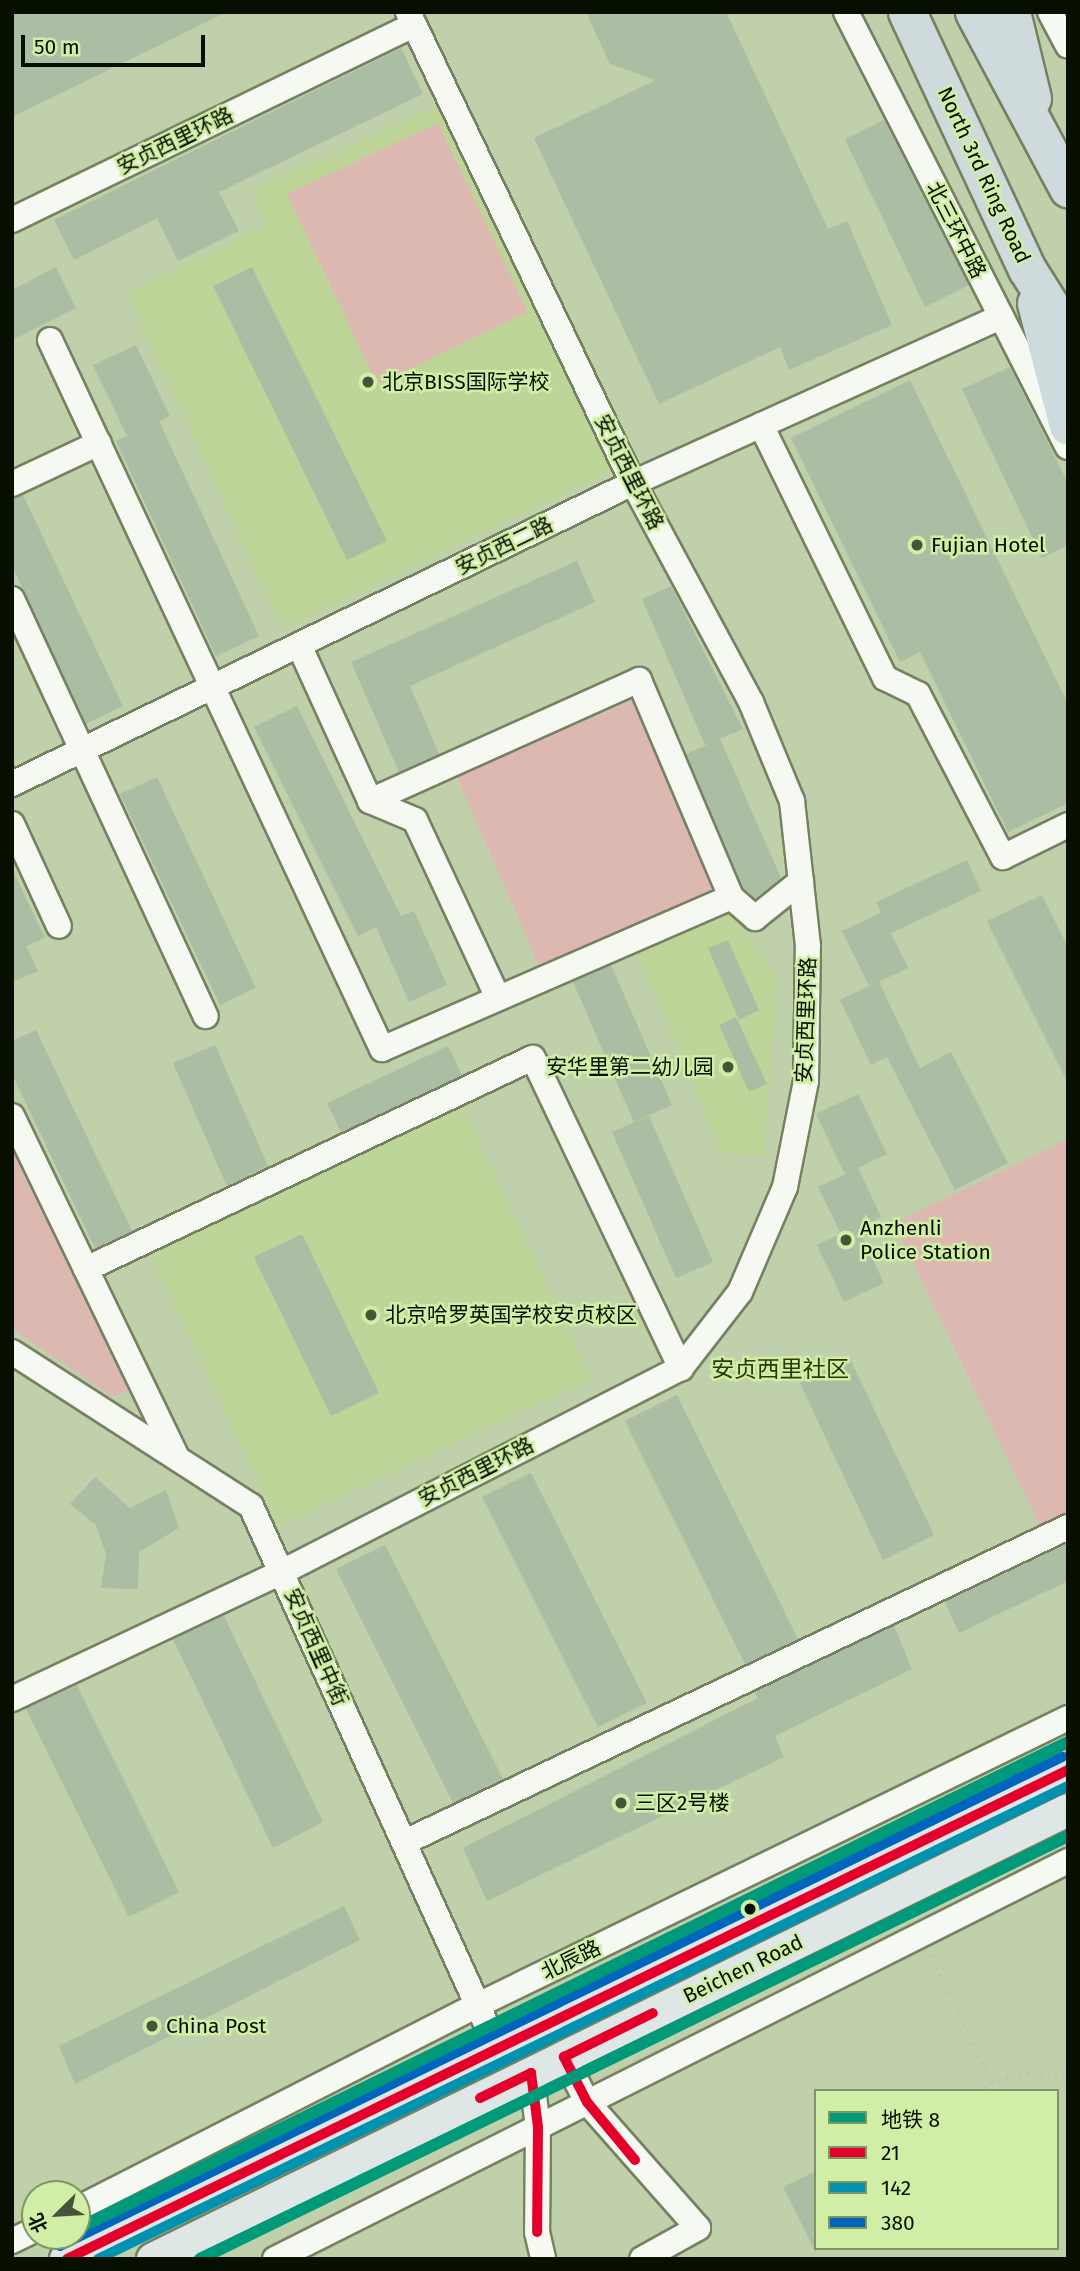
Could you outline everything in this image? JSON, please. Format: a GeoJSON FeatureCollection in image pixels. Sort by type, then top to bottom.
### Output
{"type":"FeatureCollection","features":[{"type":"Feature","properties":{"kind":"highway","name":"North 3rd Ring Road"},"geometry":{"type":"LineString","coordinates":[[907,12],[1027,268],[1068,334]]}},
{"type":"Feature","properties":{"kind":"highway"},"geometry":{"type":"LineString","coordinates":[[974,12],[1005,76],[1041,132],[1068,188]]}},
{"type":"Feature","properties":{"kind":"highway"},"geometry":{"type":"LineString","coordinates":[[1011,12],[1041,132]]}},
{"type":"Feature","properties":{"kind":"highway"},"geometry":{"type":"LineString","coordinates":[[1027,268],[1068,426]]}},
{"type":"Feature","properties":{"kind":"main road"},"geometry":{"type":"LineString","coordinates":[[66,2259],[1068,1770]]}},
{"type":"Feature","properties":{"kind":"main road","name":"Beichen Road"},"geometry":{"type":"LineString","coordinates":[[153,2259],[1068,1810]]}},
{"type":"Feature","properties":{"kind":"street","name":"北三环中路"},"geometry":{"type":"LineString","coordinates":[[846,12],[1068,447]]}},
{"type":"Feature","properties":{"kind":"street"},"geometry":{"type":"LineString","coordinates":[[1050,12],[1068,46]]}},
{"type":"Feature","properties":{"kind":"street","name":"安贞西里环路"},"geometry":{"type":"LineString","coordinates":[[12,220],[411,19],[633,483],[751,702],[792,801],[808,946],[806,1081],[785,1186],[740,1292],[681,1368],[282,1572],[12,1699]]}},
{"type":"Feature","properties":{"kind":"street","name":"安贞西二路"},"geometry":{"type":"LineString","coordinates":[[12,784],[633,483],[1001,317]]}},
{"type":"Feature","properties":{"kind":"street"},"geometry":{"type":"LineString","coordinates":[[50,340],[382,1049],[731,897]]}},
{"type":"Feature","properties":{"kind":"street"},"geometry":{"type":"LineString","coordinates":[[761,425],[885,678],[918,694],[1003,857],[1068,825]]}},
{"type":"Feature","properties":{"kind":"street"},"geometry":{"type":"LineString","coordinates":[[12,484],[99,443]]}},
{"type":"Feature","properties":{"kind":"street"},"geometry":{"type":"LineString","coordinates":[[12,599],[206,1016]]}},
{"type":"Feature","properties":{"kind":"street"},"geometry":{"type":"LineString","coordinates":[[299,645],[370,801],[415,820],[498,999]]}},
{"type":"Feature","properties":{"kind":"street"},"geometry":{"type":"LineString","coordinates":[[370,801],[639,680],[731,897],[755,918],[801,881]]}},
{"type":"Feature","properties":{"kind":"street"},"geometry":{"type":"LineString","coordinates":[[12,824],[59,926]]}},
{"type":"Feature","properties":{"kind":"street"},"geometry":{"type":"LineString","coordinates":[[86,1269],[533,1058],[681,1368]]}},
{"type":"Feature","properties":{"kind":"street"},"geometry":{"type":"LineString","coordinates":[[12,1116],[177,1459]]}},
{"type":"Feature","properties":{"kind":"street","name":"安贞西里中街"},"geometry":{"type":"LineString","coordinates":[[12,1352],[251,1506],[497,2048]]}},
{"type":"Feature","properties":{"kind":"street"},"geometry":{"type":"LineString","coordinates":[[405,1842],[1068,1527]]}},
{"type":"Feature","properties":{"kind":"street","name":"北辰路"},"geometry":{"type":"LineString","coordinates":[[91,2201],[478,2005],[1068,1718]]}},
{"type":"Feature","properties":{"kind":"street"},"geometry":{"type":"LineString","coordinates":[[275,2259],[1068,1861]]}},
{"type":"Feature","properties":{"kind":"street"},"geometry":{"type":"LineString","coordinates":[[564,2057],[587,2102],[698,2228],[642,2259]]}},
{"type":"Feature","properties":{"kind":"street"},"geometry":{"type":"LineString","coordinates":[[531,2073],[538,2127],[537,2232],[543,2259]]}},
{"type":"Feature","properties":{"kind":"street"},"geometry":{"type":"LineString","coordinates":[[12,2247],[18,2259]]}},
{"type":"Feature","properties":{"kind":"path"},"geometry":{"type":"LineString","coordinates":[[920,1935],[992,2081]]}},
{"type":"Feature","properties":{"kind":"path"},"geometry":{"type":"LineString","coordinates":[[981,2089],[992,2081],[1027,2072],[1068,2076]]}},
{"type":"Feature","properties":{"kind":"shaded area","name":"北京BISS国际学校"},"geometry":{"type":"Polygon","coordinates":[[[436,106],[612,471],[282,629],[127,293],[267,225],[252,191],[436,106]]]}},
{"type":"Feature","properties":{"kind":"shaded area"},"geometry":{"type":"Polygon","coordinates":[[[438,123],[528,312],[377,384],[287,194],[438,123]]]}},
{"type":"Feature","properties":{"kind":"shaded area"},"geometry":{"type":"Polygon","coordinates":[[[635,699],[720,892],[541,970],[457,777],[635,699]]]}},
{"type":"Feature","properties":{"kind":"shaded area","name":"安华里第二幼儿园"},"geometry":{"type":"Polygon","coordinates":[[[729,911],[778,980],[764,1156],[722,1153],[636,950],[729,911]]]}},
{"type":"Feature","properties":{"kind":"shaded area","name":"北京哈罗英国学校安贞校区"},"geometry":{"type":"Polygon","coordinates":[[[460,1101],[592,1379],[279,1526],[149,1251],[460,1101]]]}},
{"type":"Feature","properties":{"kind":"shaded area"},"geometry":{"type":"Polygon","coordinates":[[[12,1134],[127,1372],[129,1389],[113,1397],[12,1329],[12,1134]]]}},
{"type":"Feature","properties":{"kind":"shaded area"},"geometry":{"type":"Polygon","coordinates":[[[1066,1140],[1068,1515],[1041,1528],[894,1223],[1066,1140]]]}},
{"type":"Feature","properties":{"kind":"building"},"geometry":{"type":"Polygon","coordinates":[[[12,12],[227,12],[12,117],[12,12]]]}},
{"type":"Feature","properties":{"kind":"building"},"geometry":{"type":"Polygon","coordinates":[[[586,12],[726,12],[828,229],[847,221],[892,325],[789,370],[780,347],[659,404],[534,138],[656,80],[610,64],[586,12]]]}},
{"type":"Feature","properties":{"kind":"building"},"geometry":{"type":"Polygon","coordinates":[[[401,48],[423,94],[219,192],[239,231],[178,261],[157,218],[74,260],[54,220],[401,48]]]}},
{"type":"Feature","properties":{"kind":"building"},"geometry":{"type":"Polygon","coordinates":[[[884,120],[969,285],[925,307],[845,139],[884,120]]]}},
{"type":"Feature","properties":{"kind":"building"},"geometry":{"type":"Polygon","coordinates":[[[56,267],[76,308],[12,340],[12,290],[56,267]]]}},
{"type":"Feature","properties":{"kind":"building"},"geometry":{"type":"Polygon","coordinates":[[[252,267],[387,541],[347,560],[213,286],[252,267]]]}},
{"type":"Feature","properties":{"kind":"building"},"geometry":{"type":"Polygon","coordinates":[[[136,345],[170,416],[159,421],[259,636],[216,656],[116,441],[127,436],[93,365],[136,345]]]}},
{"type":"Feature","properties":{"kind":"building"},"geometry":{"type":"Polygon","coordinates":[[[1010,367],[1068,483],[1068,545],[1042,558],[962,389],[1010,367]]]}},
{"type":"Feature","properties":{"kind":"building","name":"Fujian Hotel"},"geometry":{"type":"Polygon","coordinates":[[[910,380],[1068,704],[1068,803],[1008,832],[920,652],[900,662],[791,438],[910,380]]]}},
{"type":"Feature","properties":{"kind":"building"},"geometry":{"type":"Polygon","coordinates":[[[23,495],[123,706],[86,724],[12,566],[12,499],[23,495]]]}},
{"type":"Feature","properties":{"kind":"building"},"geometry":{"type":"Polygon","coordinates":[[[577,561],[595,602],[410,686],[439,754],[399,772],[351,662],[577,561]]]}},
{"type":"Feature","properties":{"kind":"building"},"geometry":{"type":"Polygon","coordinates":[[[671,586],[743,729],[705,745],[642,599],[671,586]]]}},
{"type":"Feature","properties":{"kind":"building"},"geometry":{"type":"Polygon","coordinates":[[[297,706],[401,916],[414,911],[447,985],[409,1002],[376,927],[358,936],[254,727],[297,706]]]}},
{"type":"Feature","properties":{"kind":"building"},"geometry":{"type":"Polygon","coordinates":[[[720,739],[781,878],[755,898],[743,888],[686,754],[720,739]]]}},
{"type":"Feature","properties":{"kind":"building"},"geometry":{"type":"Polygon","coordinates":[[[157,777],[256,988],[220,1005],[120,794],[157,777]]]}},
{"type":"Feature","properties":{"kind":"building"},"geometry":{"type":"Polygon","coordinates":[[[967,860],[981,891],[891,933],[908,968],[872,985],[879,982],[920,1068],[951,1052],[1008,1163],[955,1190],[887,1057],[871,1065],[840,1000],[869,986],[842,931],[881,913],[876,902],[967,860]]]}},
{"type":"Feature","properties":{"kind":"building"},"geometry":{"type":"Polygon","coordinates":[[[12,869],[45,938],[26,946],[38,971],[12,982],[12,869]]]}},
{"type":"Feature","properties":{"kind":"building"},"geometry":{"type":"Polygon","coordinates":[[[1042,895],[1068,947],[1068,1083],[987,921],[1042,895]]]}},
{"type":"Feature","properties":{"kind":"building"},"geometry":{"type":"Polygon","coordinates":[[[728,940],[759,1010],[739,1020],[708,948],[728,940]]]}},
{"type":"Feature","properties":{"kind":"building"},"geometry":{"type":"Polygon","coordinates":[[[611,965],[672,1105],[634,1122],[573,982],[611,965]]]}},
{"type":"Feature","properties":{"kind":"building"},"geometry":{"type":"Polygon","coordinates":[[[736,1017],[767,1084],[749,1092],[719,1025],[736,1017]]]}},
{"type":"Feature","properties":{"kind":"building"},"geometry":{"type":"Polygon","coordinates":[[[36,1030],[132,1231],[95,1248],[12,1074],[12,1041],[36,1030]]]}},
{"type":"Feature","properties":{"kind":"building"},"geometry":{"type":"Polygon","coordinates":[[[215,1045],[268,1166],[227,1186],[173,1063],[215,1045]]]}},
{"type":"Feature","properties":{"kind":"building"},"geometry":{"type":"Polygon","coordinates":[[[448,1046],[462,1075],[341,1132],[327,1103],[448,1046]]]}},
{"type":"Feature","properties":{"kind":"building"},"geometry":{"type":"Polygon","coordinates":[[[858,1094],[887,1154],[845,1174],[816,1114],[858,1094]]]}},
{"type":"Feature","properties":{"kind":"building"},"geometry":{"type":"Polygon","coordinates":[[[649,1116],[713,1262],[676,1278],[612,1132],[649,1116]]]}},
{"type":"Feature","properties":{"kind":"building","name":"Anzhenli Police Station"},"geometry":{"type":"Polygon","coordinates":[[[858,1168],[881,1217],[858,1229],[884,1283],[844,1302],[817,1245],[841,1234],[818,1187],[858,1168]]]}},
{"type":"Feature","properties":{"kind":"building"},"geometry":{"type":"Polygon","coordinates":[[[302,1234],[379,1393],[331,1416],[254,1257],[302,1234]]]}},
{"type":"Feature","properties":{"kind":"building"},"geometry":{"type":"Polygon","coordinates":[[[850,1359],[934,1535],[883,1560],[800,1383],[850,1359]]]}},
{"type":"Feature","properties":{"kind":"building"},"geometry":{"type":"Polygon","coordinates":[[[677,1395],[798,1639],[745,1664],[625,1421],[677,1395]]]}},
{"type":"Feature","properties":{"kind":"building"},"geometry":{"type":"Polygon","coordinates":[[[531,1473],[647,1703],[598,1727],[482,1497],[531,1473]]]}},
{"type":"Feature","properties":{"kind":"building"},"geometry":{"type":"Polygon","coordinates":[[[95,1477],[130,1508],[166,1490],[179,1528],[139,1552],[138,1589],[101,1588],[106,1554],[96,1525],[70,1504],[95,1477]]]}},
{"type":"Feature","properties":{"kind":"building"},"geometry":{"type":"Polygon","coordinates":[[[1068,1544],[1068,1581],[959,1633],[945,1602],[1068,1544]]]}},
{"type":"Feature","properties":{"kind":"building"},"geometry":{"type":"Polygon","coordinates":[[[385,1545],[503,1779],[453,1803],[336,1569],[385,1545]]]}},
{"type":"Feature","properties":{"kind":"building"},"geometry":{"type":"Polygon","coordinates":[[[224,1616],[323,1822],[273,1848],[173,1639],[224,1616]]]}},
{"type":"Feature","properties":{"kind":"building","name":"三区2号楼"},"geometry":{"type":"Polygon","coordinates":[[[894,1626],[912,1669],[775,1736],[784,1757],[487,1901],[463,1848],[758,1698],[755,1692],[894,1626]]]}},
{"type":"Feature","properties":{"kind":"building"},"geometry":{"type":"Polygon","coordinates":[[[77,1685],[179,1892],[129,1917],[26,1709],[77,1685]]]}},
{"type":"Feature","properties":{"kind":"building"},"geometry":{"type":"Polygon","coordinates":[[[344,1906],[360,1940],[75,2084],[59,2046],[344,1906]]]}},
{"type":"Feature","properties":{"kind":"building"},"geometry":{"type":"Polygon","coordinates":[[[814,2172],[814,2249],[783,2187],[814,2172]]]}},
{"type":"Feature","properties":{"kind":"metro line","name":"8"},"geometry":{"type":"LineString","coordinates":[[91,2222],[1068,1742]]}},
{"type":"Feature","properties":{"kind":"metro line","name":"8"},"geometry":{"type":"LineString","coordinates":[[200,2259],[1068,1836]]}},
{"type":"Feature","properties":{"kind":"transit line","name":"380"},"geometry":{"type":"LineString","coordinates":[[91,2231],[1062,1757]]}},
{"type":"Feature","properties":{"kind":"transit line","name":"21"},"geometry":{"type":"LineString","coordinates":[[67,2259],[1068,1770]]}},
{"type":"Feature","properties":{"kind":"transit line","name":"142"},"geometry":{"type":"LineString","coordinates":[[98,2259],[1068,1786]]}},
{"type":"Feature","properties":{"kind":"transit line","name":"21"},"geometry":{"type":"LineString","coordinates":[[635,2160],[587,2102],[564,2057],[653,2013]]}},
{"type":"Feature","properties":{"kind":"transit line","name":"21"},"geometry":{"type":"LineString","coordinates":[[480,2098],[531,2073],[538,2127],[537,2232]]}},
{"type":"Feature","properties":{"kind":"place","name":"北京BISS国际学校"},"geometry":{"type":"Point","coordinates":[368,382]}},
{"type":"Feature","properties":{"kind":"place","name":"Fujian Hotel"},"geometry":{"type":"Point","coordinates":[917,545]}},
{"type":"Feature","properties":{"kind":"place","name":"安华里第二幼儿园"},"geometry":{"type":"Point","coordinates":[728,1067]}},
{"type":"Feature","properties":{"kind":"place","name":"Anzhenli Police Station"},"geometry":{"type":"Point","coordinates":[846,1240]}},
{"type":"Feature","properties":{"kind":"place","name":"北京哈罗英国学校安贞校区"},"geometry":{"type":"Point","coordinates":[371,1315]}},
{"type":"Feature","properties":{"kind":"place","name":"三区2号楼"},"geometry":{"type":"Point","coordinates":[621,1803]}},
{"type":"Feature","properties":{"kind":"place","name":"China Post"},"geometry":{"type":"Point","coordinates":[152,2026]}},
{"type":"Feature","properties":{"kind":"district","name":"安贞西里社区"},"geometry":{"type":"Point","coordinates":[780,1369]}}]}
